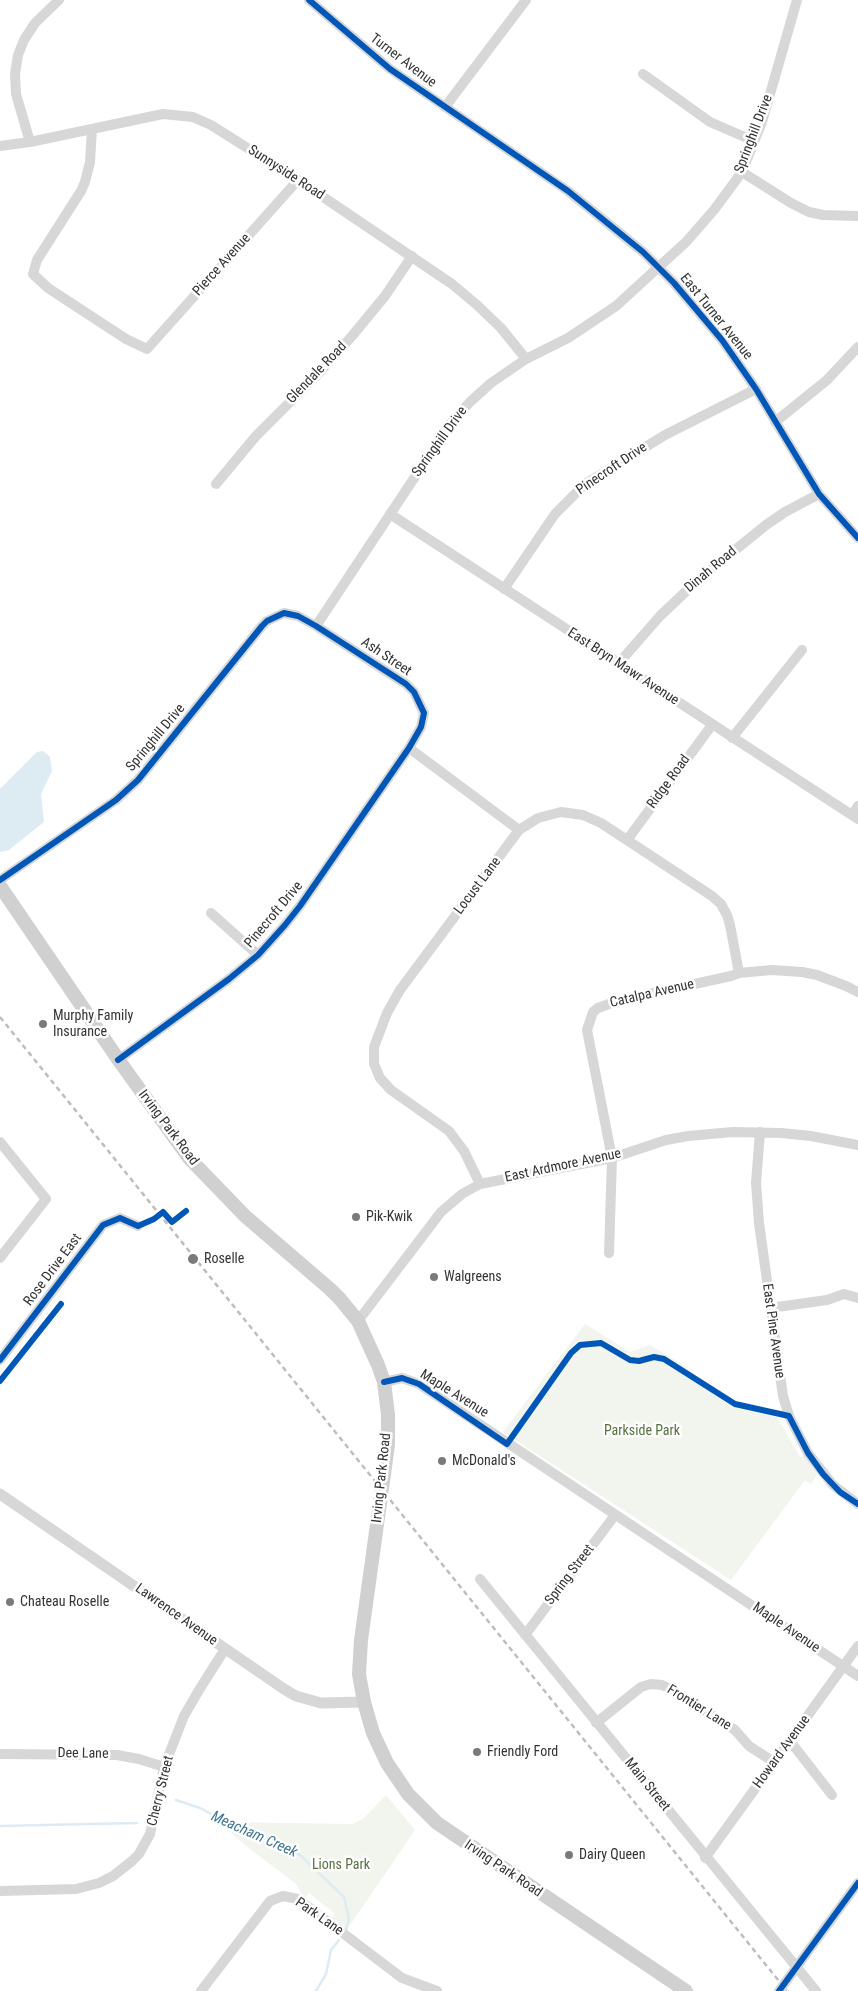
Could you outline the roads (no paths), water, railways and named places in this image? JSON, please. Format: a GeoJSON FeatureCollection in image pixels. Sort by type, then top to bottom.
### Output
{"type":"FeatureCollection","features":[{"type":"Feature","properties":{"kind":"main road","name":"Irving Park Road"},"geometry":{"type":"LineString","coordinates":[[0,886],[118,1060],[177,1142],[214,1186],[245,1216],[330,1289],[358,1321],[378,1365],[384,1382],[388,1415],[388,1445],[361,1640],[359,1674],[364,1702],[373,1733],[387,1763],[408,1794],[437,1823],[686,1991]]}},
{"type":"Feature","properties":{"kind":"street"},"geometry":{"type":"LineString","coordinates":[[30,142],[16,94],[15,74],[18,55],[24,40],[35,23],[59,0]]}},
{"type":"Feature","properties":{"kind":"street","name":"Turner Avenue"},"geometry":{"type":"LineString","coordinates":[[309,0],[390,69],[487,135]]}},
{"type":"Feature","properties":{"kind":"street"},"geometry":{"type":"LineString","coordinates":[[445,107],[526,0]]}},
{"type":"Feature","properties":{"kind":"street","name":"Springhill Drive"},"geometry":{"type":"LineString","coordinates":[[0,880],[116,800],[138,780],[267,621],[284,613],[298,616],[316,626],[450,424],[470,402],[491,383],[526,359],[568,338],[598,319],[658,268],[698,230],[742,172],[762,122],[797,0]]}},
{"type":"Feature","properties":{"kind":"street"},"geometry":{"type":"LineString","coordinates":[[643,74],[705,119],[754,141]]}},
{"type":"Feature","properties":{"kind":"street","name":"Sunnyside Road"},"geometry":{"type":"LineString","coordinates":[[0,146],[30,142],[163,114],[193,117],[210,125],[298,180],[412,256],[478,305],[501,328],[526,359]]}},
{"type":"Feature","properties":{"kind":"street","name":"Pierce Avenue"},"geometry":{"type":"LineString","coordinates":[[92,129],[90,162],[85,182],[37,260],[33,274],[48,288],[118,334],[147,349],[298,180]]}},
{"type":"Feature","properties":{"kind":"street","name":"East Turner Avenue"},"geometry":{"type":"LineString","coordinates":[[487,135],[568,191],[606,221],[658,268],[708,322],[756,389],[819,494],[858,538]]}},
{"type":"Feature","properties":{"kind":"street"},"geometry":{"type":"LineString","coordinates":[[742,172],[791,203],[810,212],[823,215],[858,216]]}},
{"type":"Feature","properties":{"kind":"street","name":"Glendale Road"},"geometry":{"type":"LineString","coordinates":[[216,484],[256,436],[321,371],[352,336],[384,296],[412,256]]}},
{"type":"Feature","properties":{"kind":"street"},"geometry":{"type":"LineString","coordinates":[[775,422],[827,380],[858,347]]}},
{"type":"Feature","properties":{"kind":"street","name":"Pinecroft Drive"},"geometry":{"type":"LineString","coordinates":[[504,589],[555,514],[585,484],[665,435],[756,389]]}},
{"type":"Feature","properties":{"kind":"street","name":"Dinah Road"},"geometry":{"type":"LineString","coordinates":[[618,664],[660,616],[698,580],[766,524],[819,494]]}},
{"type":"Feature","properties":{"kind":"street","name":"East Bryn Mawr Avenue"},"geometry":{"type":"LineString","coordinates":[[390,514],[855,817]]}},
{"type":"Feature","properties":{"kind":"street","name":"Ash Street"},"geometry":{"type":"LineString","coordinates":[[316,626],[406,684],[414,692],[424,713],[421,728],[410,748]]}},
{"type":"Feature","properties":{"kind":"street"},"geometry":{"type":"LineString","coordinates":[[732,738],[802,650]]}},
{"type":"Feature","properties":{"kind":"street","name":"Ridge Road"},"geometry":{"type":"LineString","coordinates":[[627,840],[712,725]]}},
{"type":"Feature","properties":{"kind":"street"},"geometry":{"type":"LineString","coordinates":[[410,748],[519,830]]}},
{"type":"Feature","properties":{"kind":"street","name":"Pinecroft Drive"},"geometry":{"type":"LineString","coordinates":[[118,1060],[229,979],[258,955],[300,906],[410,748]]}},
{"type":"Feature","properties":{"kind":"street"},"geometry":{"type":"LineString","coordinates":[[855,817],[858,806]]}},
{"type":"Feature","properties":{"kind":"street","name":"Locust Lane"},"geometry":{"type":"LineString","coordinates":[[480,1184],[464,1151],[449,1131],[391,1090],[380,1078],[374,1064],[374,1047],[386,1013],[400,990],[519,830],[538,818],[560,812],[591,817],[627,840],[712,896],[721,904],[730,925],[740,973]]}},
{"type":"Feature","properties":{"kind":"street"},"geometry":{"type":"LineString","coordinates":[[211,913],[258,955]]}},
{"type":"Feature","properties":{"kind":"street","name":"Catalpa Avenue"},"geometry":{"type":"LineString","coordinates":[[609,1253],[612,1158],[587,1030],[593,1012],[598,1008],[617,1001],[740,973],[779,970],[802,972],[826,978],[858,992]]}},
{"type":"Feature","properties":{"kind":"street","name":"East Ardmore Avenue"},"geometry":{"type":"LineString","coordinates":[[358,1321],[442,1212],[462,1194],[480,1184],[612,1158],[666,1140],[688,1136],[760,1132],[811,1136],[858,1145]]}},
{"type":"Feature","properties":{"kind":"street","name":"East Pine Avenue"},"geometry":{"type":"LineString","coordinates":[[760,1132],[757,1196],[780,1383],[789,1416],[808,1454],[840,1492],[858,1504]]}},
{"type":"Feature","properties":{"kind":"street"},"geometry":{"type":"LineString","coordinates":[[0,1142],[46,1199],[0,1258]]}},
{"type":"Feature","properties":{"kind":"street","name":"Rose Drive East"},"geometry":{"type":"LineString","coordinates":[[0,1360],[103,1225],[120,1218],[138,1226]]}},
{"type":"Feature","properties":{"kind":"street"},"geometry":{"type":"LineString","coordinates":[[770,1308],[827,1300],[844,1294],[858,1298]]}},
{"type":"Feature","properties":{"kind":"street","name":"Maple Avenue"},"geometry":{"type":"LineString","coordinates":[[384,1382],[402,1378],[419,1384],[858,1676]]}},
{"type":"Feature","properties":{"kind":"street","name":"Lawrence Avenue"},"geometry":{"type":"LineString","coordinates":[[0,1494],[296,1696],[321,1703],[364,1702]]}},
{"type":"Feature","properties":{"kind":"street","name":"Spring Street"},"geometry":{"type":"LineString","coordinates":[[526,1634],[615,1515]]}},
{"type":"Feature","properties":{"kind":"street","name":"Main Street"},"geometry":{"type":"LineString","coordinates":[[480,1579],[705,1858],[816,1991]]}},
{"type":"Feature","properties":{"kind":"street","name":"Howard Avenue"},"geometry":{"type":"LineString","coordinates":[[705,1858],[858,1646]]}},
{"type":"Feature","properties":{"kind":"street","name":"Cherry Street"},"geometry":{"type":"LineString","coordinates":[[0,1891],[76,1889],[99,1883],[121,1871],[139,1854],[150,1834],[164,1767],[184,1716],[198,1690],[225,1649]]}},
{"type":"Feature","properties":{"kind":"street","name":"Frontier Lane"},"geometry":{"type":"LineString","coordinates":[[596,1723],[641,1687],[651,1684],[662,1685],[734,1730],[749,1746],[774,1762]]}},
{"type":"Feature","properties":{"kind":"street"},"geometry":{"type":"LineString","coordinates":[[790,1741],[832,1795]]}},
{"type":"Feature","properties":{"kind":"street","name":"Dee Lane"},"geometry":{"type":"LineString","coordinates":[[0,1754],[117,1755],[139,1759],[164,1767]]}},
{"type":"Feature","properties":{"kind":"street"},"geometry":{"type":"LineString","coordinates":[[779,1991],[858,1883]]}},
{"type":"Feature","properties":{"kind":"street","name":"Park Lane"},"geometry":{"type":"LineString","coordinates":[[201,1991],[270,1901],[283,1896],[298,1899],[402,1978],[437,1991]]}},
{"type":"Feature","properties":{"kind":"waterway","name":"Meacham Creek"},"geometry":{"type":"LineString","coordinates":[[176,1800],[200,1808],[254,1836],[300,1855],[344,1897],[349,1919],[346,1929]]}},
{"type":"Feature","properties":{"kind":"waterway","name":"Meacham Creek"},"geometry":{"type":"LineString","coordinates":[[0,1826],[137,1823]]}},
{"type":"Feature","properties":{"kind":"waterway","name":"Meacham Creek"},"geometry":{"type":"LineString","coordinates":[[316,1991],[326,1974],[331,1950],[339,1940]]}},
{"type":"Feature","properties":{"kind":"railway"},"geometry":{"type":"LineString","coordinates":[[0,1017],[787,1991]]}},
{"type":"Feature","properties":{"kind":"place","name":"Murphy Family Insurance"},"geometry":{"type":"Point","coordinates":[43,1024]}},
{"type":"Feature","properties":{"kind":"place","name":"Pik-Kwik"},"geometry":{"type":"Point","coordinates":[356,1217]}},
{"type":"Feature","properties":{"kind":"place","name":"Roselle"},"geometry":{"type":"Point","coordinates":[193,1259]}},
{"type":"Feature","properties":{"kind":"place","name":"Walgreens"},"geometry":{"type":"Point","coordinates":[434,1277]}},
{"type":"Feature","properties":{"kind":"place","name":"McDonald's"},"geometry":{"type":"Point","coordinates":[442,1461]}},
{"type":"Feature","properties":{"kind":"place","name":"Chateau Roselle"},"geometry":{"type":"Point","coordinates":[10,1602]}},
{"type":"Feature","properties":{"kind":"place","name":"Friendly Ford"},"geometry":{"type":"Point","coordinates":[477,1752]}},
{"type":"Feature","properties":{"kind":"place","name":"Dairy Queen"},"geometry":{"type":"Point","coordinates":[569,1855]}},
{"type":"Feature","properties":{"kind":"park label","name":"Parkside Park"},"geometry":{"type":"Point","coordinates":[642,1431]}},
{"type":"Feature","properties":{"kind":"park label","name":"Lions Park"},"geometry":{"type":"Point","coordinates":[341,1865]}}]}
